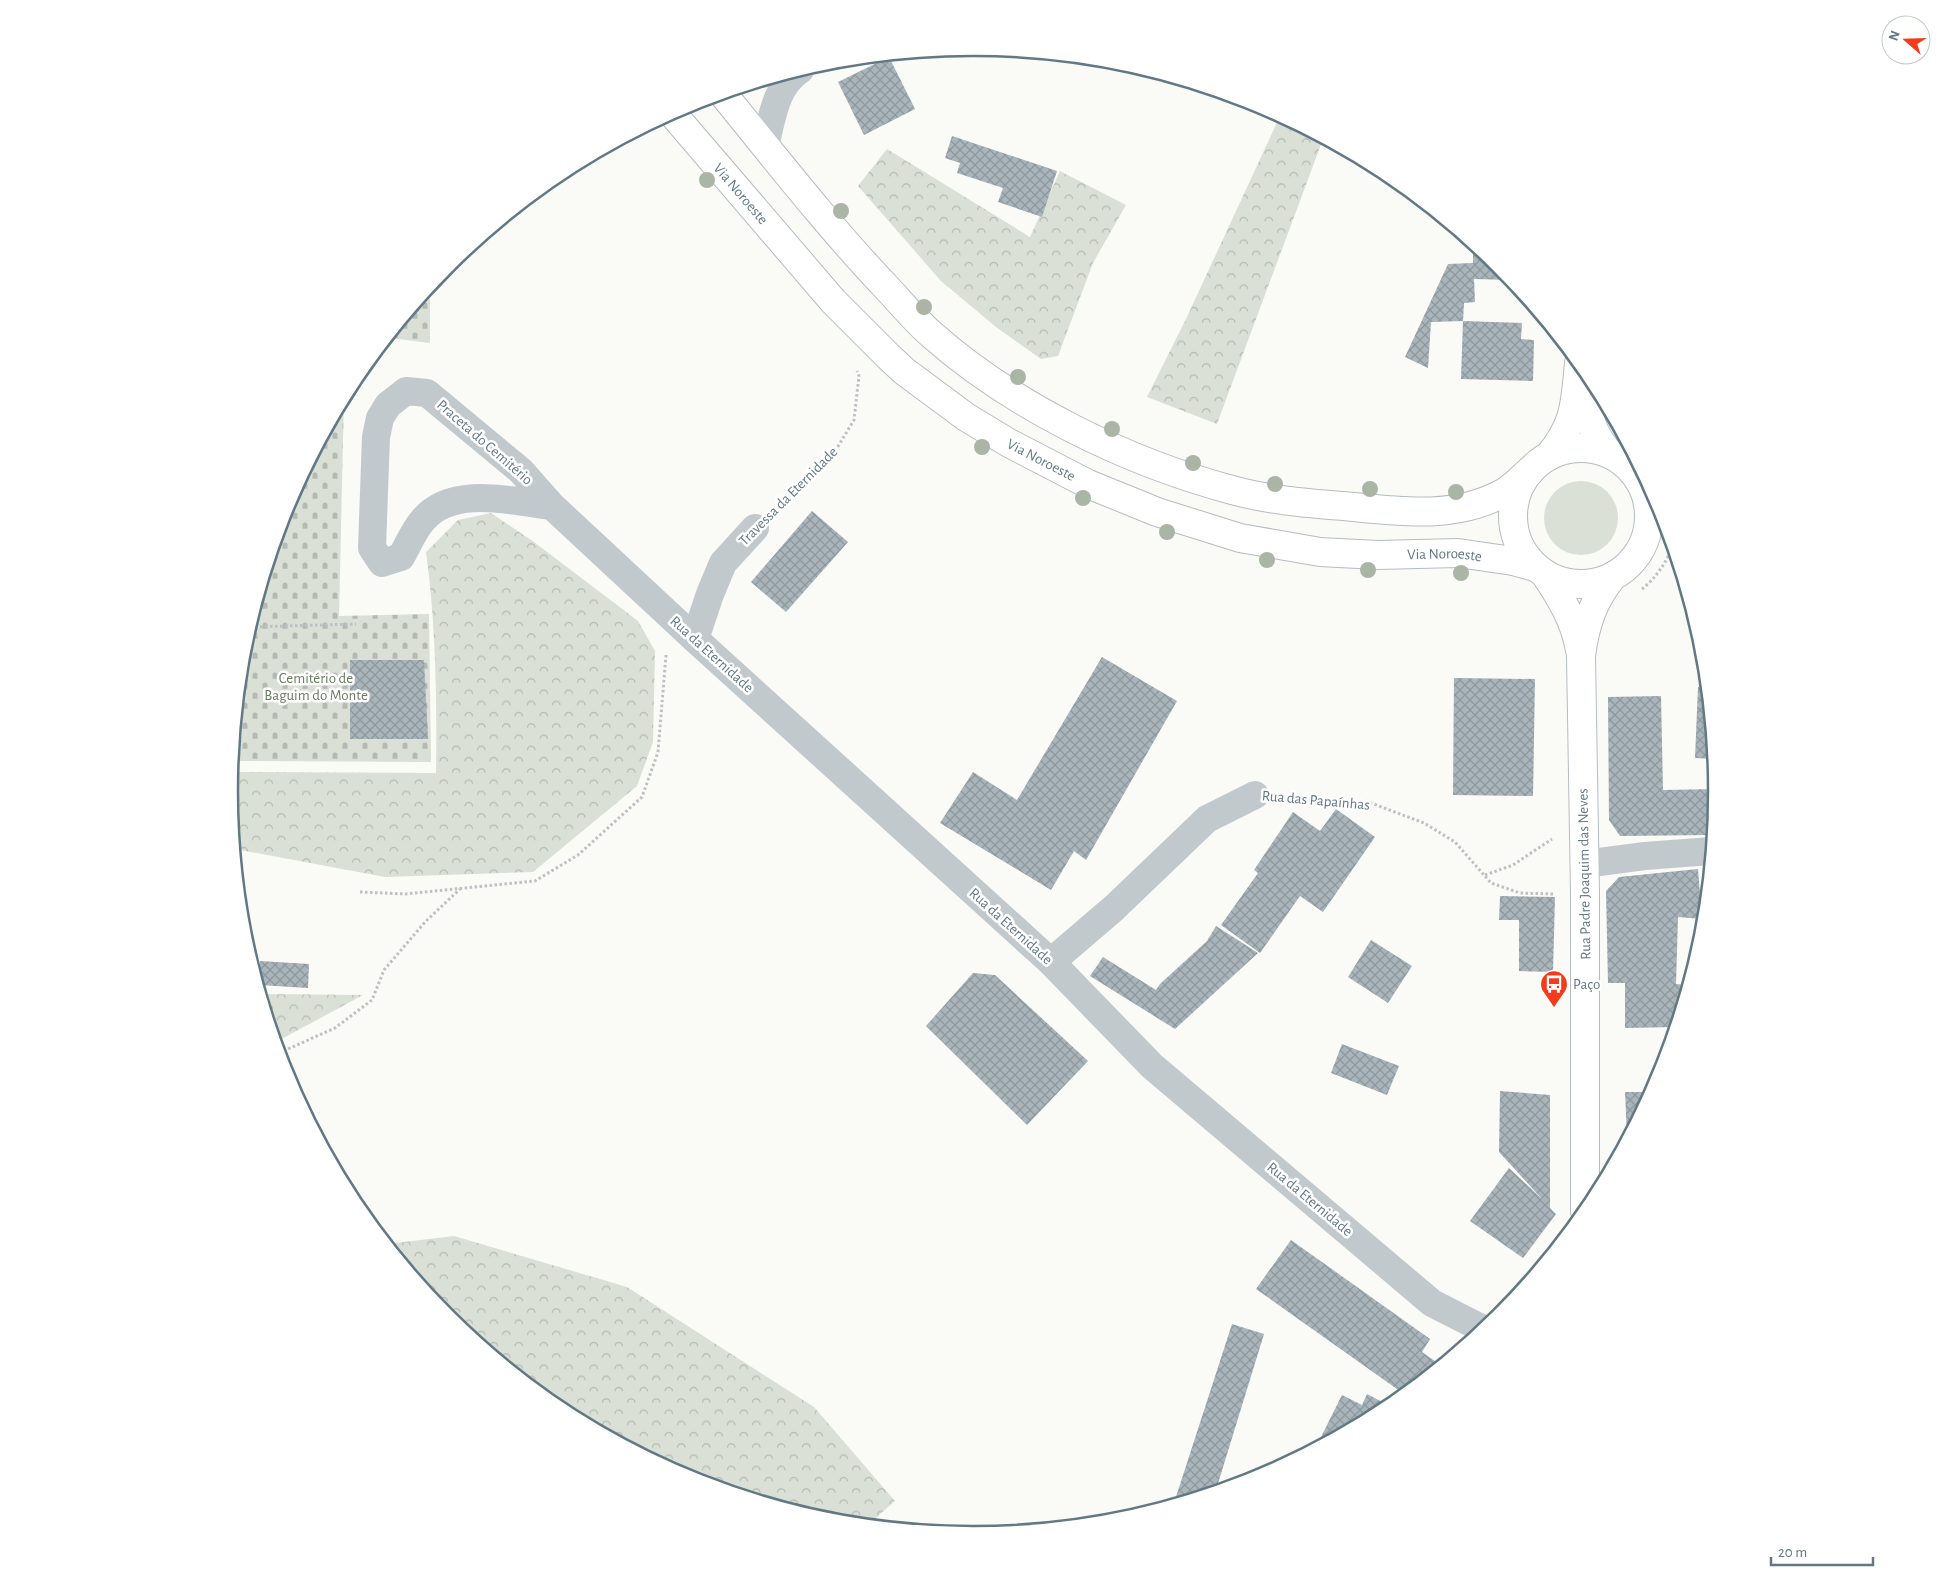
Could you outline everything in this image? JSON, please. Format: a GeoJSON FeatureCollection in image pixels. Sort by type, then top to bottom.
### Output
{"type":"FeatureCollection","features":[{"type":"Feature","properties":{"kind":"main road"},"geometry":{"type":"LineString","coordinates":[[727,99],[866,266],[929,333],[976,371],[1046,415],[1121,452],[1232,490],[1294,502],[1400,511],[1439,512],[1454,511],[1502,494],[1540,463],[1570,449],[1592,448],[1621,454]]}},
{"type":"Feature","properties":{"kind":"main road","name":"Via Noroeste"},"geometry":{"type":"LineString","coordinates":[[677,119],[833,301],[888,356],[904,371],[966,417],[1009,443],[1088,484],[1157,512],[1240,538],[1320,552],[1378,554],[1458,553],[1513,561],[1540,571]]}},
{"type":"Feature","properties":{"kind":"main road"},"geometry":{"type":"LineString","coordinates":[[1579,376],[1575,404],[1569,428],[1561,442],[1518,489],[1513,511],[1515,534],[1525,555],[1540,571],[1561,582],[1584,585],[1606,580],[1625,568],[1640,552],[1654,520],[1645,494]]}},
{"type":"Feature","properties":{"kind":"main road"},"geometry":{"type":"LineString","coordinates":[[1583,381],[1587,409],[1598,442],[1621,454],[1640,484]]}},
{"type":"Feature","properties":{"kind":"main road","name":"Rua Padre Joaquim das Neves"},"geometry":{"type":"LineString","coordinates":[[1540,571],[1571,616],[1578,636],[1581,656],[1585,894],[1585,1197]]}},
{"type":"Feature","properties":{"kind":"main road","name":"Rua Padre Joaquim das Neves"},"geometry":{"type":"LineString","coordinates":[[1581,656],[1584,634],[1593,606],[1601,591],[1613,576]]}},
{"type":"Feature","properties":{"kind":"street"},"geometry":{"type":"LineString","coordinates":[[765,146],[778,94],[789,79]]}},
{"type":"Feature","properties":{"kind":"street","name":"Praceta do Cemitério"},"geometry":{"type":"LineString","coordinates":[[406,391],[427,393],[521,471],[552,506],[477,497],[447,502],[423,520],[401,557],[382,563],[372,548],[376,437],[380,418],[388,405],[406,391]]}},
{"type":"Feature","properties":{"kind":"street","name":"Rua da Eternidade"},"geometry":{"type":"LineString","coordinates":[[552,506],[685,630],[1051,962],[1152,1066],[1432,1303],[1476,1326]]}},
{"type":"Feature","properties":{"kind":"street","name":"Travessa da Eternidade"},"geometry":{"type":"LineString","coordinates":[[685,630],[710,594],[723,563],[755,528]]}},
{"type":"Feature","properties":{"kind":"street","name":"Rua das Papaínhas"},"geometry":{"type":"LineString","coordinates":[[1051,962],[1114,908],[1207,819],[1256,795]]}},
{"type":"Feature","properties":{"kind":"street"},"geometry":{"type":"LineString","coordinates":[[1584,864],[1705,850]]}},
{"type":"Feature","properties":{"kind":"path","name":"Travessa da Eternidade"},"geometry":{"type":"LineString","coordinates":[[755,528],[834,453],[854,420],[859,376],[856,368]]}},
{"type":"Feature","properties":{"kind":"path"},"geometry":{"type":"LineString","coordinates":[[257,627],[356,624]]}},
{"type":"Feature","properties":{"kind":"path"},"geometry":{"type":"LineString","coordinates":[[360,892],[406,894],[535,881],[578,855],[642,797],[658,752],[666,655],[685,630]]}},
{"type":"Feature","properties":{"kind":"path","name":"Rua das Papaínhas"},"geometry":{"type":"LineString","coordinates":[[1256,795],[1371,803],[1424,823],[1455,842],[1491,883],[1520,893],[1585,894]]}},
{"type":"Feature","properties":{"kind":"path"},"geometry":{"type":"LineString","coordinates":[[1485,875],[1513,865],[1550,842],[1583,803]]}},
{"type":"Feature","properties":{"kind":"path"},"geometry":{"type":"LineString","coordinates":[[286,1050],[335,1028],[372,1000],[384,970],[425,922],[461,889]]}},
{"type":"Feature","properties":{"kind":"green space"},"geometry":{"type":"Polygon","coordinates":[[[1277,122],[1321,145],[1217,424],[1147,397],[1186,319],[1277,122]]]}},
{"type":"Feature","properties":{"kind":"green space"},"geometry":{"type":"Polygon","coordinates":[[[887,149],[1030,237],[1060,171],[1126,205],[1093,263],[1058,356],[1041,359],[996,327],[941,281],[858,186],[887,149]]]}},
{"type":"Feature","properties":{"kind":"green space"},"geometry":{"type":"Polygon","coordinates":[[[430,297],[430,343],[395,338],[430,297]]]}},
{"type":"Feature","properties":{"kind":"green space","name":"Cemitério de Baguim do Monte"},"geometry":{"type":"Polygon","coordinates":[[[344,413],[339,616],[429,614],[431,762],[239,761],[245,695],[252,648],[263,601],[277,555],[294,510],[314,466],[344,413]]]}},
{"type":"Feature","properties":{"kind":"green space"},"geometry":{"type":"Polygon","coordinates":[[[1581,481],[1602,487],[1612,497],[1618,518],[1612,539],[1602,549],[1581,555],[1560,549],[1550,539],[1544,518],[1550,497],[1560,487],[1581,481]]]}},
{"type":"Feature","properties":{"kind":"green space"},"geometry":{"type":"Polygon","coordinates":[[[491,513],[534,542],[638,621],[655,651],[653,742],[637,786],[533,872],[385,877],[241,850],[239,772],[436,773],[435,662],[426,552],[458,520],[491,513]]]}},
{"type":"Feature","properties":{"kind":"green space"},"geometry":{"type":"Polygon","coordinates":[[[267,994],[363,995],[282,1039],[267,994]]]}},
{"type":"Feature","properties":{"kind":"green space"},"geometry":{"type":"Polygon","coordinates":[[[454,1236],[627,1287],[814,1407],[895,1501],[875,1519],[830,1512],[783,1501],[737,1487],[692,1470],[648,1450],[565,1402],[526,1374],[453,1311],[394,1243],[454,1236]]]}},
{"type":"Feature","properties":{"kind":"building"},"geometry":{"type":"Polygon","coordinates":[[[891,62],[915,109],[864,135],[838,82],[877,63],[891,62]]]}},
{"type":"Feature","properties":{"kind":"building"},"geometry":{"type":"Polygon","coordinates":[[[952,136],[1057,171],[1042,217],[998,202],[1003,188],[957,173],[960,163],[945,158],[952,136]]]}},
{"type":"Feature","properties":{"kind":"building"},"geometry":{"type":"Polygon","coordinates":[[[1473,253],[1501,280],[1474,279],[1475,302],[1464,303],[1463,321],[1431,322],[1428,368],[1405,357],[1448,264],[1473,263],[1473,253]]]}},
{"type":"Feature","properties":{"kind":"building"},"geometry":{"type":"Polygon","coordinates":[[[1463,321],[1522,323],[1521,339],[1534,340],[1533,381],[1461,379],[1463,321]]]}},
{"type":"Feature","properties":{"kind":"building"},"geometry":{"type":"Polygon","coordinates":[[[812,511],[848,542],[786,612],[751,582],[812,511]]]}},
{"type":"Feature","properties":{"kind":"building"},"geometry":{"type":"Polygon","coordinates":[[[1102,657],[1177,701],[1086,860],[1074,851],[1051,890],[940,823],[973,772],[1017,800],[1102,657]]]}},
{"type":"Feature","properties":{"kind":"building"},"geometry":{"type":"Polygon","coordinates":[[[350,660],[424,660],[428,739],[350,739],[350,660]]]}},
{"type":"Feature","properties":{"kind":"building"},"geometry":{"type":"Polygon","coordinates":[[[1454,678],[1535,679],[1533,796],[1453,795],[1454,678]]]}},
{"type":"Feature","properties":{"kind":"building"},"geometry":{"type":"Polygon","coordinates":[[[1698,687],[1700,687],[1707,759],[1695,758],[1698,687]]]}},
{"type":"Feature","properties":{"kind":"building"},"geometry":{"type":"Polygon","coordinates":[[[1661,696],[1663,790],[1708,789],[1706,835],[1620,836],[1609,820],[1608,697],[1661,696]]]}},
{"type":"Feature","properties":{"kind":"building"},"geometry":{"type":"Polygon","coordinates":[[[1336,809],[1375,837],[1323,912],[1300,896],[1260,953],[1221,925],[1258,873],[1254,870],[1293,812],[1320,831],[1336,809]]]}},
{"type":"Feature","properties":{"kind":"building"},"geometry":{"type":"Polygon","coordinates":[[[1698,869],[1700,894],[1696,919],[1678,917],[1676,984],[1682,985],[1669,1027],[1625,1028],[1625,983],[1608,983],[1606,891],[1619,877],[1698,869]]]}},
{"type":"Feature","properties":{"kind":"building"},"geometry":{"type":"Polygon","coordinates":[[[1500,896],[1555,897],[1553,972],[1519,971],[1519,920],[1499,920],[1500,896]]]}},
{"type":"Feature","properties":{"kind":"building"},"geometry":{"type":"Polygon","coordinates":[[[1216,926],[1258,953],[1175,1029],[1090,976],[1103,957],[1156,990],[1160,984],[1207,941],[1216,926]]]}},
{"type":"Feature","properties":{"kind":"building"},"geometry":{"type":"Polygon","coordinates":[[[1371,940],[1412,966],[1388,1003],[1348,977],[1371,940]]]}},
{"type":"Feature","properties":{"kind":"building"},"geometry":{"type":"Polygon","coordinates":[[[260,961],[309,964],[308,988],[264,985],[260,961]]]}},
{"type":"Feature","properties":{"kind":"building"},"geometry":{"type":"Polygon","coordinates":[[[973,973],[995,975],[1088,1061],[1027,1125],[926,1026],[973,973]]]}},
{"type":"Feature","properties":{"kind":"building"},"geometry":{"type":"Polygon","coordinates":[[[1342,1044],[1399,1066],[1387,1095],[1331,1073],[1342,1044]]]}},
{"type":"Feature","properties":{"kind":"building"},"geometry":{"type":"Polygon","coordinates":[[[1500,1091],[1550,1095],[1550,1208],[1556,1214],[1523,1258],[1470,1221],[1509,1168],[1542,1199],[1499,1152],[1500,1091]]]}},
{"type":"Feature","properties":{"kind":"building"},"geometry":{"type":"Polygon","coordinates":[[[1625,1092],[1643,1092],[1632,1116],[1627,1126],[1625,1092]]]}},
{"type":"Feature","properties":{"kind":"building"},"geometry":{"type":"Polygon","coordinates":[[[1291,1240],[1430,1339],[1422,1352],[1435,1361],[1398,1390],[1256,1289],[1291,1240]]]}},
{"type":"Feature","properties":{"kind":"building"},"geometry":{"type":"Polygon","coordinates":[[[1232,1324],[1264,1334],[1218,1484],[1176,1497],[1232,1324]]]}},
{"type":"Feature","properties":{"kind":"building"},"geometry":{"type":"Polygon","coordinates":[[[1367,1394],[1382,1402],[1321,1438],[1342,1395],[1362,1405],[1367,1394]]]}},
{"type":"Feature","properties":{"kind":"place","name":"Paço"},"geometry":{"type":"Point","coordinates":[1554,1008]}}]}
